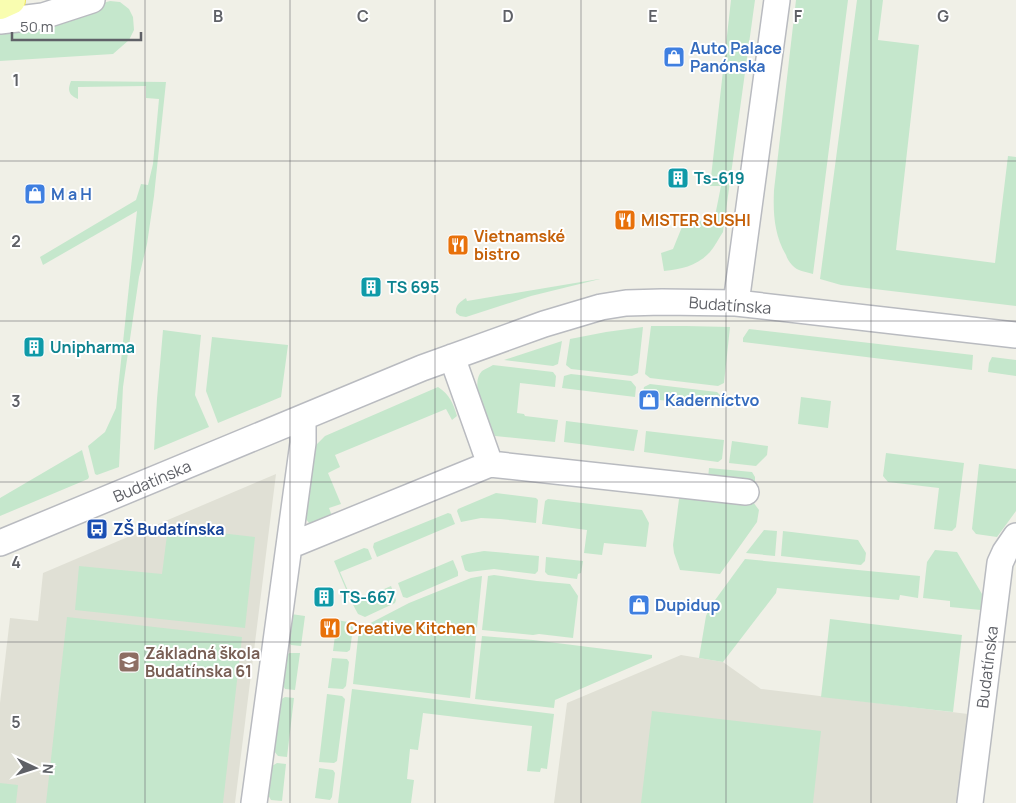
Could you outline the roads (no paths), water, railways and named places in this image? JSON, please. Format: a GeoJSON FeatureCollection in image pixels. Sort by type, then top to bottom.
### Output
{"type":"FeatureCollection","features":[{"type":"Feature","properties":{"kind":"main road"},"geometry":{"type":"LineString","coordinates":[[0,5],[12,0]]}},
{"type":"Feature","properties":{"kind":"street"},"geometry":{"type":"LineString","coordinates":[[0,21],[43,16],[92,0]]}},
{"type":"Feature","properties":{"kind":"street"},"geometry":{"type":"LineString","coordinates":[[736,303],[776,0]]}},
{"type":"Feature","properties":{"kind":"street","name":"Budatínska"},"geometry":{"type":"LineString","coordinates":[[0,543],[422,368],[544,324],[614,305],[662,302],[736,303],[1016,334]]}},
{"type":"Feature","properties":{"kind":"street"},"geometry":{"type":"LineString","coordinates":[[452,357],[490,464]]}},
{"type":"Feature","properties":{"kind":"street"},"geometry":{"type":"LineString","coordinates":[[254,803],[303,444],[303,418]]}},
{"type":"Feature","properties":{"kind":"street"},"geometry":{"type":"LineString","coordinates":[[289,546],[490,464],[746,492]]}},
{"type":"Feature","properties":{"kind":"street","name":"Budatínska"},"geometry":{"type":"LineString","coordinates":[[970,803],[1000,563],[1016,536]]}},
{"type":"Feature","properties":{"kind":"place","name":"Auto Palace Panónska"},"geometry":{"type":"Point","coordinates":[674,57]}},
{"type":"Feature","properties":{"kind":"place","name":"Ts-619"},"geometry":{"type":"Point","coordinates":[678,178]}},
{"type":"Feature","properties":{"kind":"place","name":"M a H"},"geometry":{"type":"Point","coordinates":[35,194]}},
{"type":"Feature","properties":{"kind":"place","name":"MISTER SUSHI"},"geometry":{"type":"Point","coordinates":[625,220]}},
{"type":"Feature","properties":{"kind":"place","name":"Vietnamské bistro"},"geometry":{"type":"Point","coordinates":[458,245]}},
{"type":"Feature","properties":{"kind":"place","name":"TS 695"},"geometry":{"type":"Point","coordinates":[371,287]}},
{"type":"Feature","properties":{"kind":"place","name":"Unipharma"},"geometry":{"type":"Point","coordinates":[34,347]}},
{"type":"Feature","properties":{"kind":"place","name":"Kaderníctvo"},"geometry":{"type":"Point","coordinates":[649,400]}},
{"type":"Feature","properties":{"kind":"place","name":"ZŠ Budatínska"},"geometry":{"type":"Point","coordinates":[97,529]}},
{"type":"Feature","properties":{"kind":"place","name":"TS-667"},"geometry":{"type":"Point","coordinates":[324,597]}},
{"type":"Feature","properties":{"kind":"place","name":"Dupidup"},"geometry":{"type":"Point","coordinates":[639,605]}},
{"type":"Feature","properties":{"kind":"place","name":"Creative Kitchen"},"geometry":{"type":"Point","coordinates":[330,628]}},
{"type":"Feature","properties":{"kind":"place","name":"Základná škola Budatínska 61"},"geometry":{"type":"Point","coordinates":[129,662]}}]}
